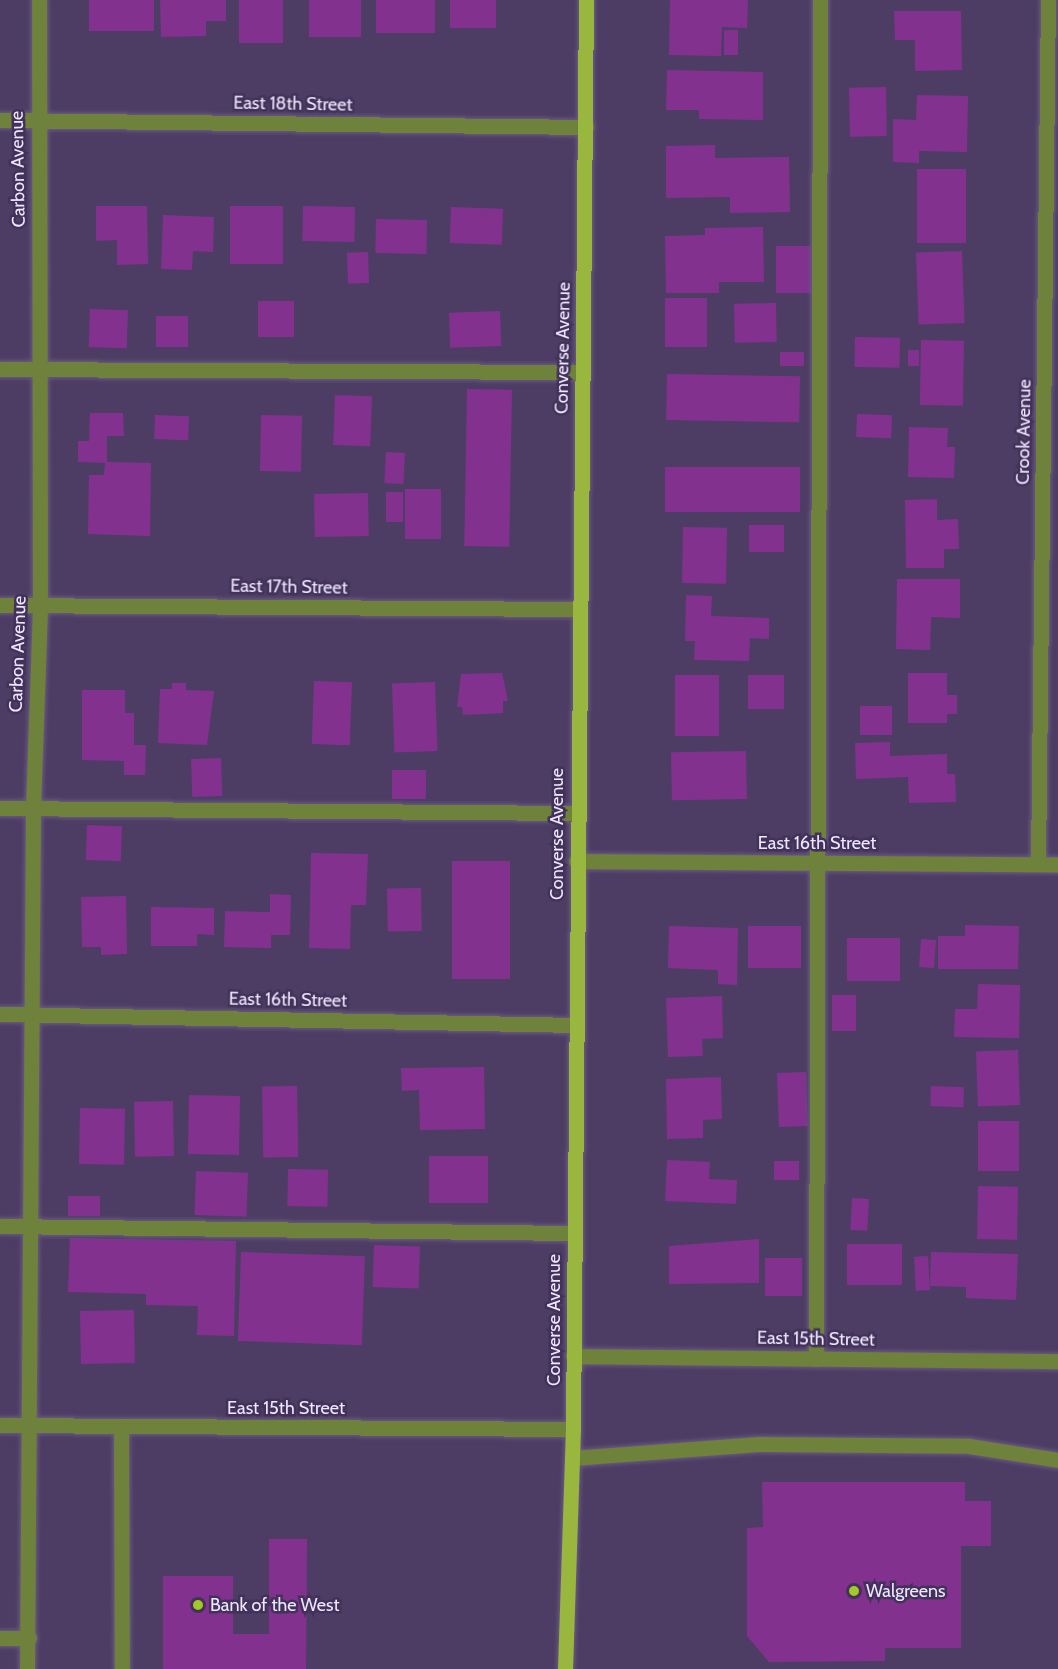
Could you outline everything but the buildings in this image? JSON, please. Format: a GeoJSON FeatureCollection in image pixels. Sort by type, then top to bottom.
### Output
{"type":"FeatureCollection","features":[{"type":"Feature","properties":{"kind":"main road","name":"Converse Avenue"},"geometry":{"type":"LineString","coordinates":[[566,1669],[573,1429],[576,813],[586,127],[585,0]]}},
{"type":"Feature","properties":{"kind":"street","name":"Carbon Avenue"},"geometry":{"type":"LineString","coordinates":[[27,1669],[33,1425],[31,1014],[33,808],[40,604],[41,369],[37,120],[39,0]]}},
{"type":"Feature","properties":{"kind":"street"},"geometry":{"type":"LineString","coordinates":[[816,1359],[820,0]]}},
{"type":"Feature","properties":{"kind":"street","name":"Crook Avenue"},"geometry":{"type":"LineString","coordinates":[[1038,864],[1048,0]]}},
{"type":"Feature","properties":{"kind":"street","name":"East 18th Street"},"geometry":{"type":"LineString","coordinates":[[0,120],[586,127]]}},
{"type":"Feature","properties":{"kind":"street"},"geometry":{"type":"LineString","coordinates":[[0,369],[582,372]]}},
{"type":"Feature","properties":{"kind":"street","name":"East 17th Street"},"geometry":{"type":"LineString","coordinates":[[0,605],[578,609]]}},
{"type":"Feature","properties":{"kind":"street"},"geometry":{"type":"LineString","coordinates":[[0,808],[576,813]]}},
{"type":"Feature","properties":{"kind":"street","name":"East 16th Street"},"geometry":{"type":"LineString","coordinates":[[576,861],[1058,864]]}},
{"type":"Feature","properties":{"kind":"street","name":"East 16th Street"},"geometry":{"type":"LineString","coordinates":[[0,1014],[576,1025]]}},
{"type":"Feature","properties":{"kind":"street"},"geometry":{"type":"LineString","coordinates":[[0,1226],[574,1233]]}},
{"type":"Feature","properties":{"kind":"street","name":"East 15th Street"},"geometry":{"type":"LineString","coordinates":[[573,1356],[1058,1361]]}},
{"type":"Feature","properties":{"kind":"street","name":"East 15th Street"},"geometry":{"type":"LineString","coordinates":[[0,1425],[573,1429]]}},
{"type":"Feature","properties":{"kind":"street"},"geometry":{"type":"LineString","coordinates":[[121,1426],[122,1669]]}},
{"type":"Feature","properties":{"kind":"street"},"geometry":{"type":"LineString","coordinates":[[572,1458],[758,1444],[969,1446],[1058,1460]]}},
{"type":"Feature","properties":{"kind":"street"},"geometry":{"type":"LineString","coordinates":[[0,1638],[29,1638]]}},
{"type":"Feature","properties":{"kind":"place","name":"Walgreens"},"geometry":{"type":"Point","coordinates":[854,1591]}},
{"type":"Feature","properties":{"kind":"place","name":"Bank of the West"},"geometry":{"type":"Point","coordinates":[198,1605]}}]}
